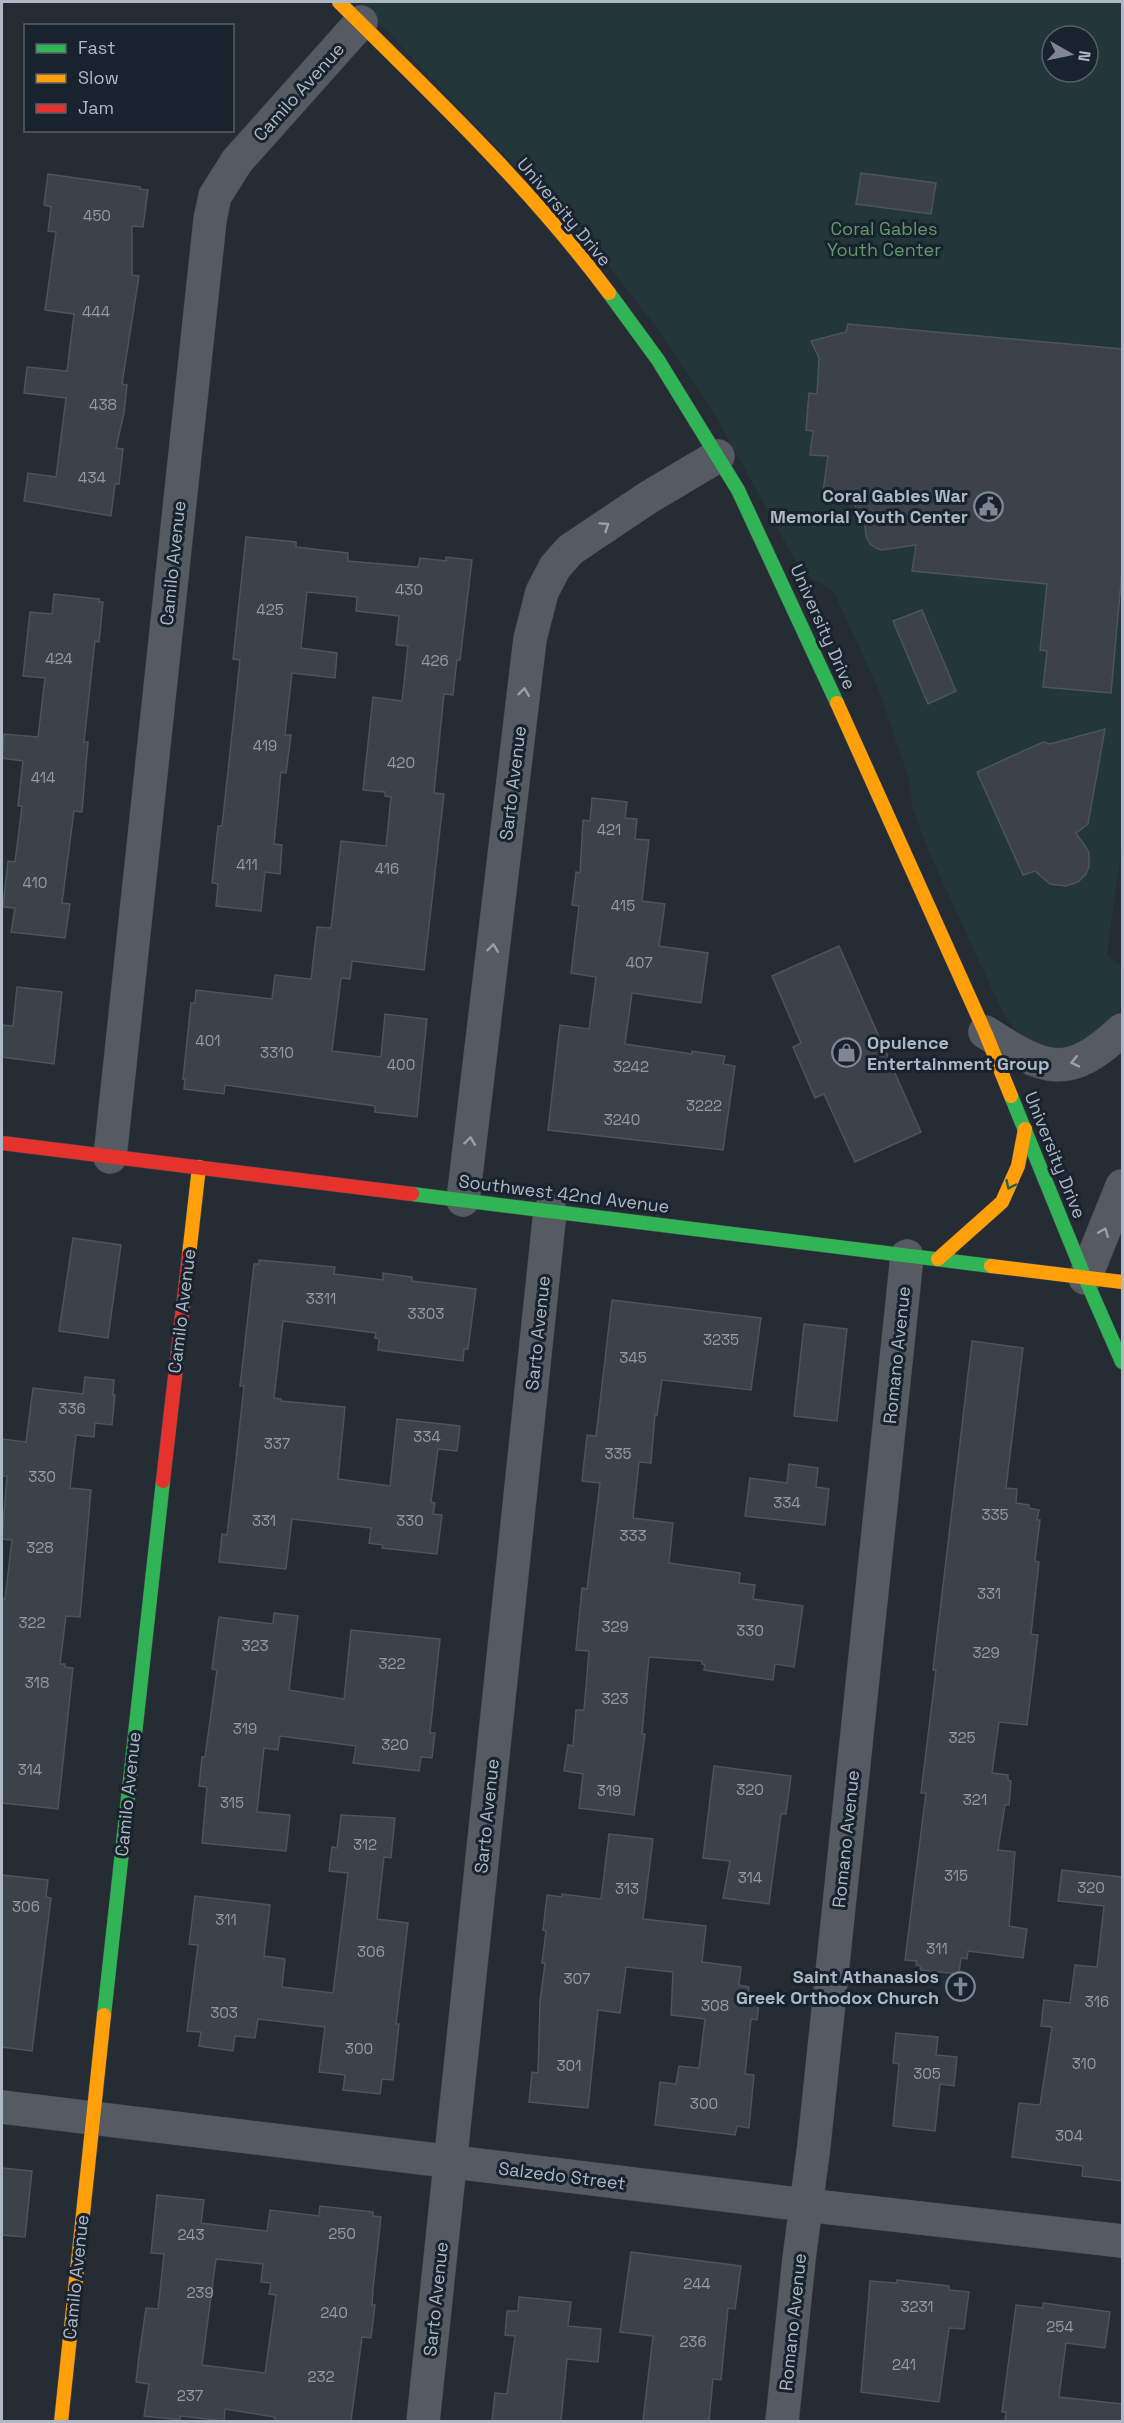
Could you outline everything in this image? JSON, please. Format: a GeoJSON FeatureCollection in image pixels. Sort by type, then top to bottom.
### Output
{"type":"FeatureCollection","features":[{"type":"Feature","properties":{"kind":"street","name":"University Drive"},"geometry":{"type":"LineString","coordinates":[[350,12],[478,140],[552,222],[596,276],[658,360],[718,456],[760,534],[985,1032],[1085,1278],[1122,1362]]}},
{"type":"Feature","properties":{"kind":"street","name":"Camilo Avenue"},"geometry":{"type":"LineString","coordinates":[[110,1157],[210,220],[215,196],[237,161],[350,12]]}},
{"type":"Feature","properties":{"kind":"street","name":"Sarto Avenue"},"geometry":{"type":"LineString","coordinates":[[463,1200],[530,639],[542,592],[555,567],[570,550],[649,496],[718,456]]}},
{"type":"Feature","properties":{"kind":"street"},"geometry":{"type":"LineString","coordinates":[[985,1032],[1022,1056],[1058,1065],[1074,1065],[1088,1059],[1122,1030]]}},
{"type":"Feature","properties":{"kind":"street"},"geometry":{"type":"LineString","coordinates":[[922,1258],[1002,1202],[1018,1166],[1025,1129]]}},
{"type":"Feature","properties":{"kind":"street","name":"Southwest 42nd Avenue"},"geometry":{"type":"LineString","coordinates":[[2,1143],[1122,1282]]}},
{"type":"Feature","properties":{"kind":"street","name":"Camilo Avenue"},"geometry":{"type":"LineString","coordinates":[[61,2421],[138,1697],[199,1167]]}},
{"type":"Feature","properties":{"kind":"street"},"geometry":{"type":"LineString","coordinates":[[1085,1278],[1122,1186]]}},
{"type":"Feature","properties":{"kind":"street","name":"Sarto Avenue"},"geometry":{"type":"LineString","coordinates":[[423,2421],[550,1211]]}},
{"type":"Feature","properties":{"kind":"street","name":"Romano Avenue"},"geometry":{"type":"LineString","coordinates":[[782,2421],[806,2205],[922,1258]]}},
{"type":"Feature","properties":{"kind":"street","name":"Salzedo Street"},"geometry":{"type":"LineString","coordinates":[[2,2107],[1122,2241]]}},
{"type":"Feature","properties":{"kind":"green space","name":"Coral Gables Youth Center"},"geometry":{"type":"Polygon","coordinates":[[[359,2],[1122,2],[1122,843],[1107,955],[1122,967],[1121,1007],[1111,1027],[1061,1055],[1024,1037],[1005,1017],[931,857],[913,810],[909,780],[879,691],[835,594],[830,588],[812,579],[797,564],[711,408],[659,331],[604,260],[359,2]]]}},
{"type":"Feature","properties":{"kind":"building"},"geometry":{"type":"Polygon","coordinates":[[[861,173],[936,183],[931,214],[856,204],[861,173]]]}},
{"type":"Feature","properties":{"kind":"building"},"geometry":{"type":"Polygon","coordinates":[[[48,174],[148,190],[143,227],[132,226],[132,275],[139,276],[122,384],[127,385],[124,413],[116,448],[123,449],[119,484],[115,484],[111,516],[24,501],[28,473],[56,477],[66,398],[24,393],[27,367],[67,371],[74,314],[45,310],[56,232],[48,231],[51,207],[44,205],[48,174]]]}},
{"type":"Feature","properties":{"kind":"building","name":"Coral Gables War Memorial Youth Center"},"geometry":{"type":"Polygon","coordinates":[[[848,324],[1122,349],[1122,571],[1111,693],[1043,687],[1047,651],[1040,650],[1047,584],[912,571],[916,545],[882,550],[876,548],[870,544],[866,536],[864,513],[855,510],[855,502],[822,499],[828,456],[810,455],[813,431],[806,430],[809,393],[817,394],[819,358],[811,341],[846,332],[848,324]]]}},
{"type":"Feature","properties":{"kind":"building"},"geometry":{"type":"Polygon","coordinates":[[[246,537],[296,542],[296,547],[348,553],[348,561],[418,567],[420,558],[446,561],[446,557],[472,560],[460,660],[457,660],[453,695],[444,694],[434,793],[444,794],[424,970],[352,961],[350,979],[341,978],[332,1051],[381,1057],[385,1014],[427,1019],[417,1117],[375,1112],[375,1106],[225,1085],[224,1094],[184,1089],[185,1079],[183,1079],[191,1003],[195,1003],[196,990],[272,999],[275,975],[311,979],[317,927],[331,928],[341,841],[386,846],[391,797],[385,796],[385,792],[363,790],[373,697],[402,701],[408,646],[396,645],[399,616],[356,611],[357,597],[307,592],[301,648],[337,653],[335,678],[292,673],[285,735],[291,735],[286,773],[281,772],[274,844],[282,845],[280,874],[265,872],[261,911],[216,906],[218,884],[212,883],[218,826],[222,826],[240,660],[233,659],[246,537]]]}},
{"type":"Feature","properties":{"kind":"building"},"geometry":{"type":"Polygon","coordinates":[[[54,594],[99,599],[99,602],[103,602],[99,642],[95,641],[84,742],[88,742],[82,812],[74,811],[62,903],[70,904],[65,938],[11,932],[15,908],[3,907],[8,861],[15,862],[22,806],[18,806],[23,761],[2,758],[4,734],[38,737],[45,678],[23,676],[30,612],[52,614],[54,594]]]}},
{"type":"Feature","properties":{"kind":"building"},"geometry":{"type":"Polygon","coordinates":[[[922,610],[956,691],[928,704],[893,621],[922,610]]]}},
{"type":"Feature","properties":{"kind":"building"},"geometry":{"type":"Polygon","coordinates":[[[1105,729],[1088,824],[1076,833],[1089,852],[1089,867],[1086,874],[1078,882],[1066,886],[1050,884],[1035,871],[1023,875],[977,772],[1043,742],[1050,744],[1105,729]]]}},
{"type":"Feature","properties":{"kind":"building"},"geometry":{"type":"Polygon","coordinates":[[[592,798],[627,802],[625,818],[637,819],[635,839],[649,840],[642,901],[665,904],[659,946],[708,953],[701,1003],[632,993],[625,1044],[692,1054],[692,1051],[725,1056],[723,1064],[735,1066],[723,1150],[548,1130],[560,1025],[589,1029],[596,977],[571,973],[579,906],[572,905],[576,872],[580,873],[583,820],[590,821],[592,798]]]}},
{"type":"Feature","properties":{"kind":"building"},"geometry":{"type":"Polygon","coordinates":[[[839,946],[921,1132],[855,1162],[824,1094],[815,1098],[793,1047],[801,1043],[772,976],[839,946]]]}},
{"type":"Feature","properties":{"kind":"building"},"geometry":{"type":"Polygon","coordinates":[[[17,987],[62,992],[54,1064],[2,1057],[2,1025],[13,1026],[17,987]]]}},
{"type":"Feature","properties":{"kind":"building"},"geometry":{"type":"Polygon","coordinates":[[[73,1238],[121,1245],[108,1338],[59,1331],[73,1238]]]}},
{"type":"Feature","properties":{"kind":"building"},"geometry":{"type":"Polygon","coordinates":[[[259,1260],[335,1267],[334,1274],[383,1280],[383,1273],[412,1277],[412,1281],[476,1289],[468,1349],[464,1349],[463,1361],[378,1350],[379,1339],[375,1338],[376,1333],[283,1321],[274,1398],[281,1399],[281,1401],[345,1407],[338,1479],[390,1486],[397,1419],[460,1426],[457,1451],[438,1449],[431,1502],[435,1503],[433,1514],[442,1515],[437,1554],[382,1548],[383,1545],[369,1543],[371,1528],[292,1519],[286,1569],[219,1562],[222,1534],[227,1535],[236,1459],[244,1386],[240,1386],[254,1264],[259,1264],[259,1260]]]}},
{"type":"Feature","properties":{"kind":"building"},"geometry":{"type":"Polygon","coordinates":[[[612,1300],[761,1318],[751,1390],[662,1380],[657,1415],[655,1414],[651,1463],[639,1462],[633,1518],[673,1523],[669,1563],[740,1573],[739,1583],[755,1585],[753,1599],[803,1606],[794,1667],[775,1664],[773,1680],[704,1670],[705,1665],[702,1661],[649,1657],[642,1734],[645,1734],[634,1815],[579,1808],[583,1774],[564,1771],[568,1745],[573,1746],[576,1710],[584,1710],[589,1651],[576,1650],[582,1588],[587,1589],[600,1483],[582,1481],[587,1435],[596,1436],[612,1300]]]}},
{"type":"Feature","properties":{"kind":"building"},"geometry":{"type":"Polygon","coordinates":[[[804,1324],[847,1329],[837,1421],[794,1416],[804,1324]]]}},
{"type":"Feature","properties":{"kind":"building"},"geometry":{"type":"Polygon","coordinates":[[[972,1341],[1023,1348],[1006,1488],[1017,1489],[1016,1503],[1029,1505],[1029,1508],[1039,1510],[1035,1561],[1039,1562],[1031,1634],[1038,1635],[1027,1725],[999,1722],[992,1773],[1008,1775],[1008,1780],[1011,1781],[1009,1805],[1005,1805],[998,1850],[1015,1852],[1009,1926],[1027,1929],[1023,1958],[968,1951],[967,1959],[961,1958],[959,1974],[920,1970],[921,1966],[916,1965],[917,1961],[905,1960],[926,1793],[921,1793],[936,1670],[933,1670],[972,1341]]]}},
{"type":"Feature","properties":{"kind":"building"},"geometry":{"type":"Polygon","coordinates":[[[85,1377],[114,1380],[113,1395],[115,1395],[112,1425],[95,1423],[94,1437],[76,1435],[70,1488],[91,1490],[80,1617],[66,1616],[60,1664],[73,1668],[58,1809],[2,1803],[2,1599],[5,1599],[12,1540],[2,1539],[7,1476],[2,1476],[2,1439],[26,1442],[33,1388],[83,1394],[85,1377]]]}},
{"type":"Feature","properties":{"kind":"building"},"geometry":{"type":"Polygon","coordinates":[[[789,1464],[818,1468],[816,1487],[829,1489],[825,1525],[745,1516],[750,1478],[787,1483],[789,1464]]]}},
{"type":"Feature","properties":{"kind":"building"},"geometry":{"type":"Polygon","coordinates":[[[274,1613],[298,1616],[289,1690],[344,1699],[351,1630],[440,1639],[430,1733],[435,1733],[432,1758],[421,1757],[419,1771],[353,1763],[356,1746],[280,1736],[278,1750],[264,1748],[257,1812],[290,1815],[286,1851],[202,1843],[207,1787],[199,1786],[217,1670],[212,1669],[219,1617],[273,1624],[274,1613]]]}},
{"type":"Feature","properties":{"kind":"building"},"geometry":{"type":"Polygon","coordinates":[[[714,1766],[791,1776],[786,1814],[781,1814],[769,1904],[723,1898],[730,1861],[703,1858],[714,1766]]]}},
{"type":"Feature","properties":{"kind":"building"},"geometry":{"type":"Polygon","coordinates":[[[341,1815],[395,1818],[391,1858],[384,1857],[377,1919],[408,1923],[396,2024],[399,2024],[393,2080],[382,2079],[380,2094],[343,2090],[345,2075],[319,2072],[325,2027],[258,2019],[255,2038],[235,2036],[233,2051],[199,2046],[201,2032],[187,2031],[198,1945],[189,1944],[195,1896],[270,1905],[264,1956],[285,1959],[282,1987],[333,1993],[348,1873],[329,1871],[332,1847],[337,1848],[341,1815]]]}},
{"type":"Feature","properties":{"kind":"building"},"geometry":{"type":"Polygon","coordinates":[[[609,1834],[653,1839],[643,1919],[706,1926],[702,1962],[741,1967],[739,1985],[749,1987],[748,1995],[760,1996],[757,2020],[751,2019],[745,2074],[754,2075],[749,2128],[737,2126],[735,2135],[655,2125],[660,2082],[676,2084],[679,2066],[699,2068],[705,2019],[671,2015],[673,1972],[626,1967],[620,2013],[598,2010],[588,2108],[529,2102],[532,2072],[538,2073],[540,2001],[545,1963],[542,1963],[546,1931],[543,1930],[547,1895],[562,1897],[562,1894],[601,1899],[609,1834]]]}},
{"type":"Feature","properties":{"kind":"building"},"geometry":{"type":"Polygon","coordinates":[[[1062,1870],[1122,1877],[1122,2181],[1082,2176],[1083,2166],[1012,2157],[1019,2103],[1040,2105],[1052,2027],[1041,2026],[1044,2000],[1070,2003],[1075,1965],[1097,1967],[1104,1906],[1058,1901],[1062,1870]]]}},
{"type":"Feature","properties":{"kind":"building"},"geometry":{"type":"Polygon","coordinates":[[[2,1875],[48,1880],[46,1897],[51,1898],[32,2051],[2,2047],[2,1875]]]}},
{"type":"Feature","properties":{"kind":"building"},"geometry":{"type":"Polygon","coordinates":[[[896,2033],[938,2037],[936,2055],[957,2057],[954,2086],[940,2084],[935,2131],[893,2126],[899,2064],[893,2063],[896,2033]]]}},
{"type":"Feature","properties":{"kind":"building"},"geometry":{"type":"Polygon","coordinates":[[[2,2168],[32,2171],[25,2237],[2,2235],[2,2168]]]}},
{"type":"Feature","properties":{"kind":"building"},"geometry":{"type":"Polygon","coordinates":[[[157,2195],[204,2200],[201,2223],[267,2231],[270,2210],[319,2216],[320,2206],[373,2212],[373,2216],[381,2217],[373,2289],[372,2305],[375,2305],[371,2338],[362,2337],[351,2421],[274,2421],[275,2417],[225,2409],[224,2421],[180,2416],[180,2420],[144,2416],[149,2384],[136,2382],[139,2356],[146,2308],[158,2309],[164,2254],[151,2253],[157,2195]],[[216,2259],[202,2365],[265,2373],[276,2295],[269,2294],[271,2283],[261,2282],[263,2264],[216,2259]]]}},
{"type":"Feature","properties":{"kind":"building"},"geometry":{"type":"Polygon","coordinates":[[[631,2252],[741,2266],[735,2309],[728,2308],[721,2380],[713,2379],[709,2421],[643,2421],[653,2336],[620,2332],[631,2252]]]}},
{"type":"Feature","properties":{"kind":"building"},"geometry":{"type":"Polygon","coordinates":[[[897,2280],[949,2286],[949,2290],[969,2292],[964,2329],[949,2328],[939,2402],[861,2392],[870,2281],[897,2283],[897,2280]]]}},
{"type":"Feature","properties":{"kind":"building"},"geometry":{"type":"Polygon","coordinates":[[[519,2297],[571,2302],[568,2326],[601,2329],[598,2362],[567,2359],[561,2421],[492,2421],[495,2393],[507,2394],[515,2336],[505,2335],[507,2311],[518,2311],[519,2297]]]}},
{"type":"Feature","properties":{"kind":"building"},"geometry":{"type":"Polygon","coordinates":[[[1043,2303],[1110,2312],[1105,2348],[1066,2343],[1059,2397],[1122,2404],[1122,2421],[1005,2421],[1006,2412],[1002,2412],[1016,2305],[1043,2308],[1043,2303]]]}},
{"type":"Feature","properties":{"kind":"traffic: fast"},"geometry":{"type":"LineString","coordinates":[[609,293],[658,360],[738,490],[837,703]]}},
{"type":"Feature","properties":{"kind":"traffic: fast"},"geometry":{"type":"LineString","coordinates":[[1011,1096],[1122,1362]]}},
{"type":"Feature","properties":{"kind":"traffic: fast"},"geometry":{"type":"LineString","coordinates":[[412,1194],[991,1266]]}},
{"type":"Feature","properties":{"kind":"traffic: fast"},"geometry":{"type":"LineString","coordinates":[[104,2015],[163,1481]]}},
{"type":"Feature","properties":{"kind":"traffic: slow"},"geometry":{"type":"LineString","coordinates":[[339,2],[514,179],[579,254],[609,293]]}},
{"type":"Feature","properties":{"kind":"traffic: slow"},"geometry":{"type":"LineString","coordinates":[[837,703],[985,1032],[1011,1096]]}},
{"type":"Feature","properties":{"kind":"traffic: slow"},"geometry":{"type":"LineString","coordinates":[[938,1259],[1002,1202],[1018,1166],[1025,1129]]}},
{"type":"Feature","properties":{"kind":"traffic: slow"},"geometry":{"type":"LineString","coordinates":[[189,1255],[199,1167]]}},
{"type":"Feature","properties":{"kind":"traffic: slow"},"geometry":{"type":"LineString","coordinates":[[991,1266],[1122,1282]]}},
{"type":"Feature","properties":{"kind":"traffic: slow"},"geometry":{"type":"LineString","coordinates":[[61,2422],[104,2015]]}},
{"type":"Feature","properties":{"kind":"traffic: jam"},"geometry":{"type":"LineString","coordinates":[[2,1143],[412,1194]]}},
{"type":"Feature","properties":{"kind":"traffic: jam"},"geometry":{"type":"LineString","coordinates":[[163,1481],[189,1255]]}},
{"type":"Feature","properties":{"kind":"place","name":"Coral Gables War Memorial Youth Center"},"geometry":{"type":"Point","coordinates":[989,506]}},
{"type":"Feature","properties":{"kind":"place","name":"Opulence Entertainment Group"},"geometry":{"type":"Point","coordinates":[846,1053]}},
{"type":"Feature","properties":{"kind":"place","name":"Saint Athanasios Greek Orthodox Church"},"geometry":{"type":"Point","coordinates":[960,1987]}}]}
